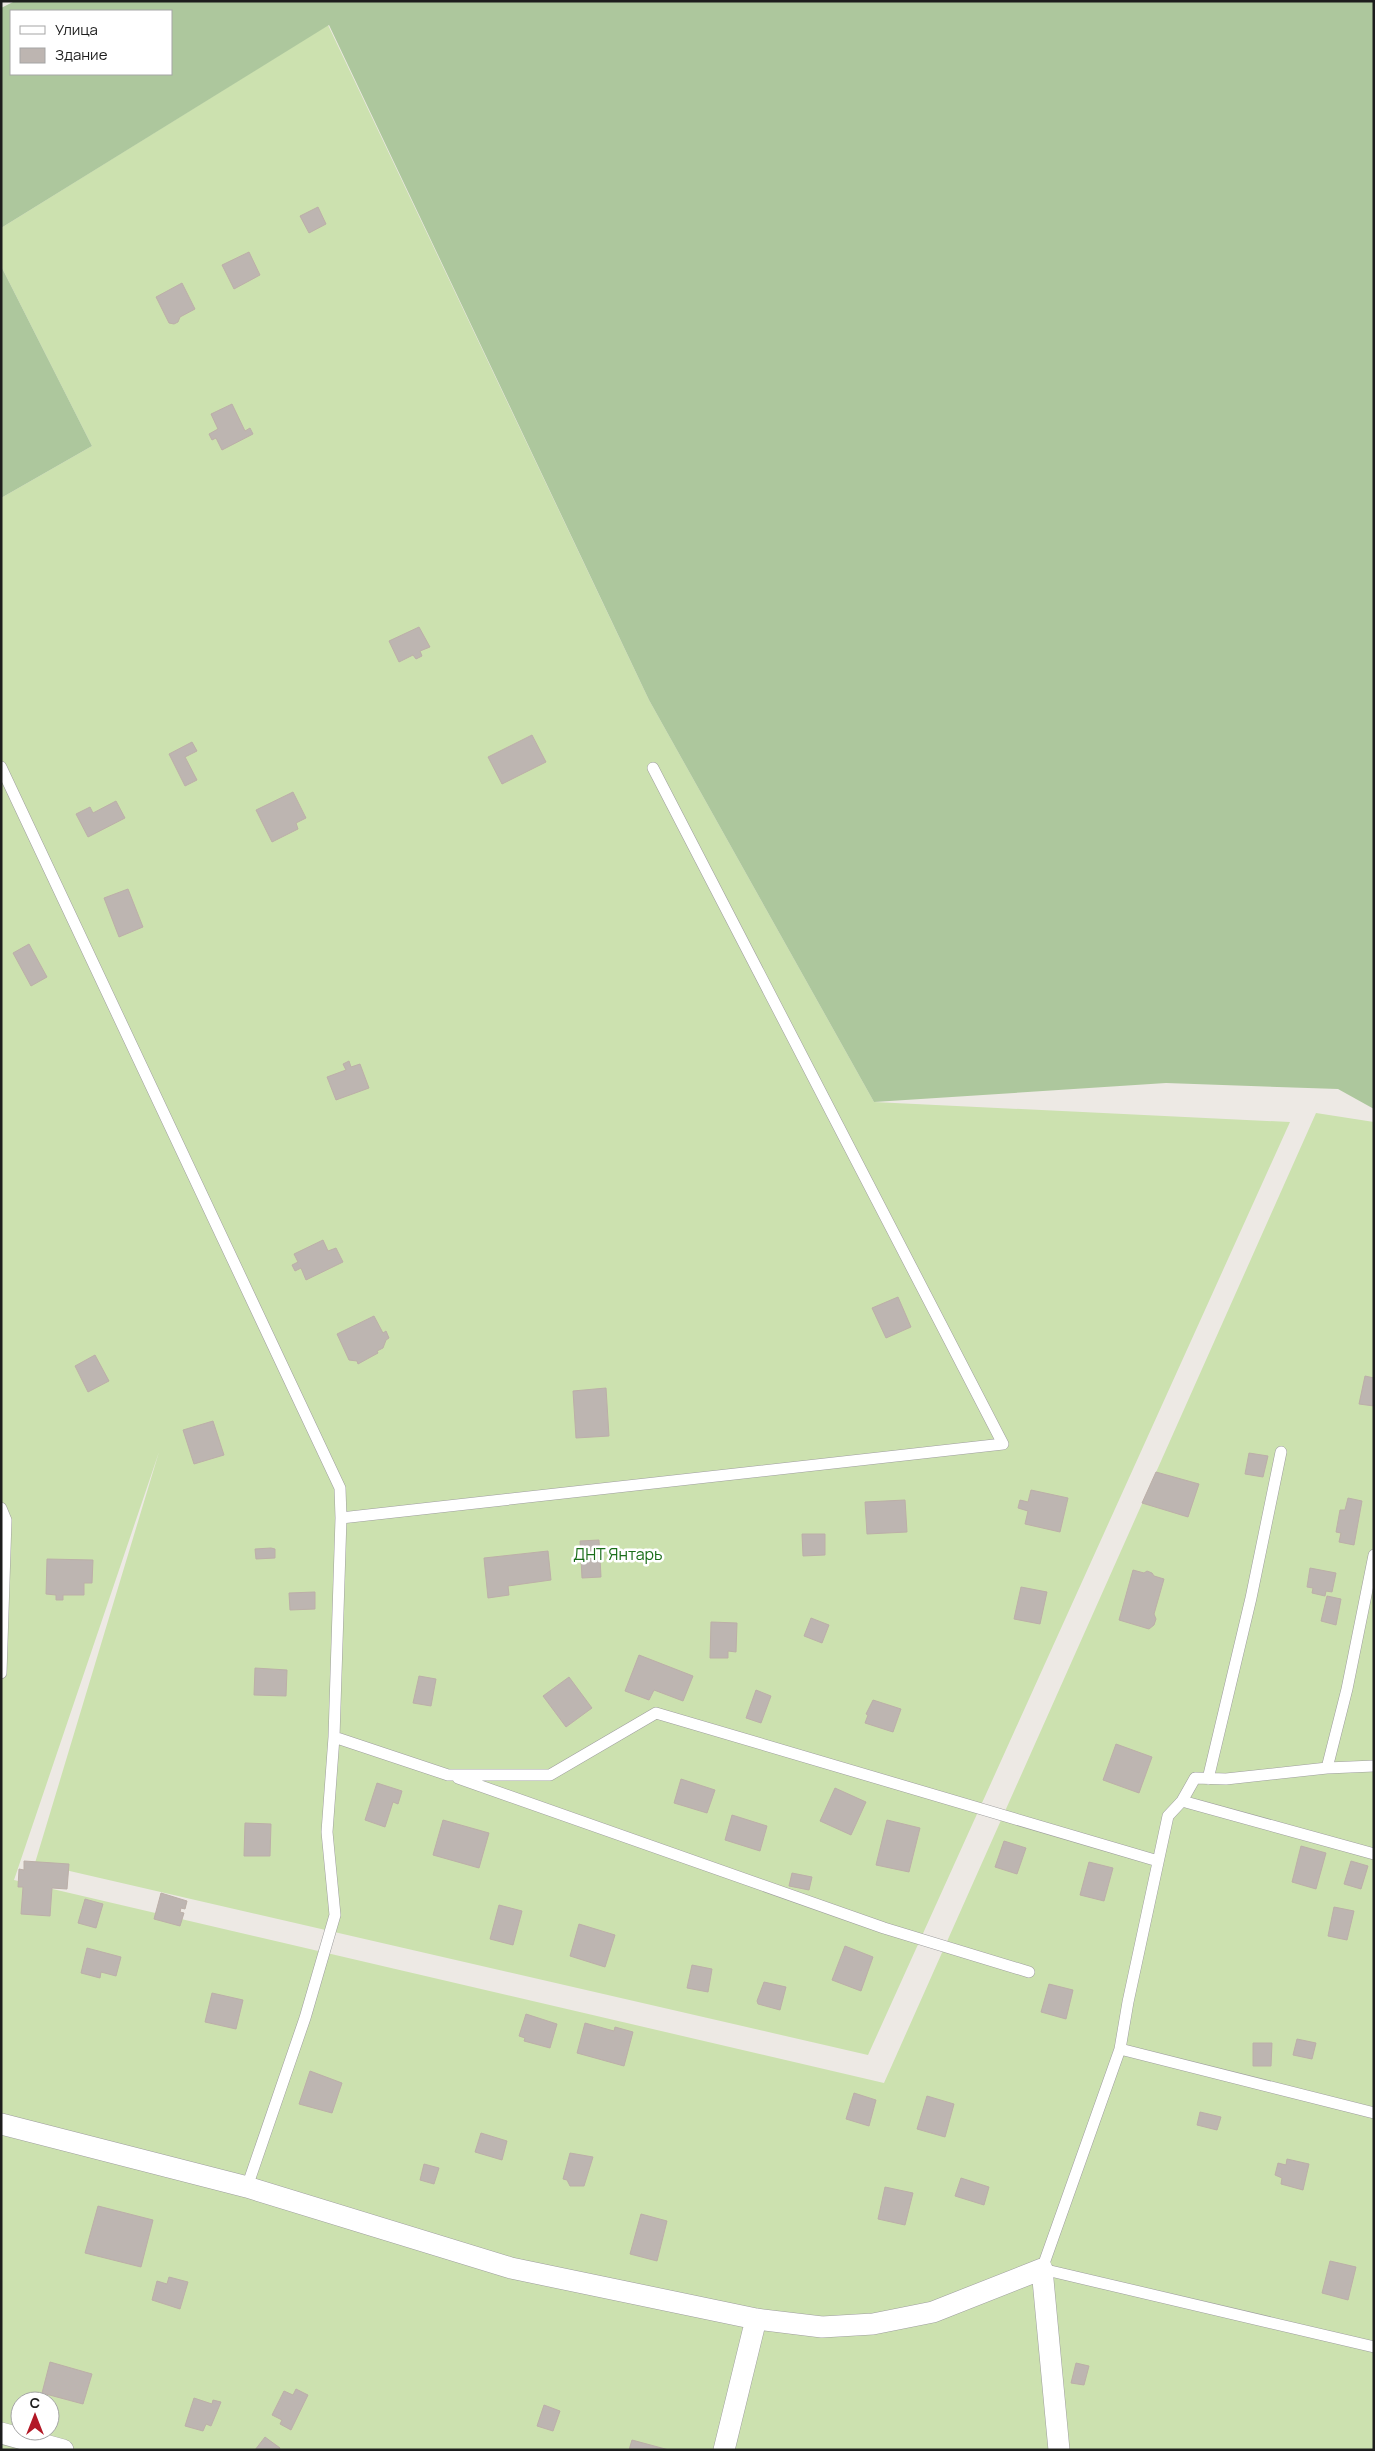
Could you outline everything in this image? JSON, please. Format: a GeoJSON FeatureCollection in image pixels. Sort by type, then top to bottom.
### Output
{"type":"FeatureCollection","features":[{"type":"Feature","properties":{"kind":"street"},"geometry":{"type":"LineString","coordinates":[[1,2124],[248,2187],[511,2268],[756,2319],[822,2327],[872,2324],[932,2312],[1042,2269],[1059,2450]]}},
{"type":"Feature","properties":{"kind":"street"},"geometry":{"type":"LineString","coordinates":[[724,2450],[756,2319]]}},
{"type":"Feature","properties":{"kind":"street"},"geometry":{"type":"LineString","coordinates":[[1,2433],[63,2450]]}},
{"type":"Feature","properties":{"kind":"lane"},"geometry":{"type":"LineString","coordinates":[[1,767],[340,1488],[341,1518],[334,1737],[327,1832],[334,1915],[305,2018],[248,2187]]}},
{"type":"Feature","properties":{"kind":"lane"},"geometry":{"type":"LineString","coordinates":[[341,1518],[1003,1444],[653,768]]}},
{"type":"Feature","properties":{"kind":"lane"},"geometry":{"type":"LineString","coordinates":[[1208,1779],[1251,1598],[1281,1452]]}},
{"type":"Feature","properties":{"kind":"lane"},"geometry":{"type":"LineString","coordinates":[[1,1508],[6,1520],[1,1673]]}},
{"type":"Feature","properties":{"kind":"lane"},"geometry":{"type":"LineString","coordinates":[[1327,1768],[1347,1689],[1374,1555]]}},
{"type":"Feature","properties":{"kind":"lane"},"geometry":{"type":"LineString","coordinates":[[448,1775],[550,1775],[656,1713],[1158,1861]]}},
{"type":"Feature","properties":{"kind":"lane"},"geometry":{"type":"LineString","coordinates":[[334,1737],[448,1775],[884,1928],[1029,1972]]}},
{"type":"Feature","properties":{"kind":"lane"},"geometry":{"type":"LineString","coordinates":[[1374,1766],[1327,1768],[1226,1779],[1195,1778],[1182,1801],[1168,1816],[1120,2049],[1042,2269],[1374,2347]]}},
{"type":"Feature","properties":{"kind":"lane"},"geometry":{"type":"LineString","coordinates":[[1182,1801],[1374,1854]]}},
{"type":"Feature","properties":{"kind":"lane"},"geometry":{"type":"LineString","coordinates":[[1120,2049],[1374,2113]]}},
{"type":"Feature","properties":{"kind":"green space"},"geometry":{"type":"Polygon","coordinates":[[[15,1],[1374,1],[1374,1109],[1338,1089],[1166,1083],[874,1102],[649,700],[329,25],[1,228],[1,8],[15,1]]]}},
{"type":"Feature","properties":{"kind":"green space","name":"ДНТ Янтарь"},"geometry":{"type":"Polygon","coordinates":[[[328,25],[649,700],[874,1102],[1290,1122],[868,2055],[35,1863],[159,1452],[14,1880],[884,2083],[1316,1113],[1374,1122],[1374,2450],[1,2450],[1,498],[92,446],[1,266],[1,228],[328,25]]]}},
{"type":"Feature","properties":{"kind":"green space"},"geometry":{"type":"Polygon","coordinates":[[[1,266],[92,446],[1,498],[1,266]]]}},
{"type":"Feature","properties":{"kind":"building"},"geometry":{"type":"Polygon","coordinates":[[[318,207],[326,224],[309,233],[300,216],[318,207]]]}},
{"type":"Feature","properties":{"kind":"building"},"geometry":{"type":"Polygon","coordinates":[[[249,252],[260,275],[234,289],[222,265],[249,252]]]}},
{"type":"Feature","properties":{"kind":"building"},"geometry":{"type":"Polygon","coordinates":[[[182,283],[195,309],[180,317],[178,322],[174,324],[169,323],[156,297],[182,283]]]}},
{"type":"Feature","properties":{"kind":"building"},"geometry":{"type":"Polygon","coordinates":[[[232,404],[245,431],[250,428],[253,434],[222,450],[216,438],[212,440],[209,434],[218,429],[211,414],[232,404]]]}},
{"type":"Feature","properties":{"kind":"building"},"geometry":{"type":"Polygon","coordinates":[[[419,627],[430,647],[420,651],[422,656],[416,659],[413,655],[399,662],[389,641],[419,627]]]}},
{"type":"Feature","properties":{"kind":"building"},"geometry":{"type":"Polygon","coordinates":[[[532,735],[546,762],[502,784],[488,757],[532,735]]]}},
{"type":"Feature","properties":{"kind":"building"},"geometry":{"type":"Polygon","coordinates":[[[192,742],[197,751],[185,757],[197,780],[185,786],[169,754],[192,742]]]}},
{"type":"Feature","properties":{"kind":"building"},"geometry":{"type":"Polygon","coordinates":[[[293,792],[306,818],[296,823],[298,829],[272,842],[256,810],[293,792]]]}},
{"type":"Feature","properties":{"kind":"building"},"geometry":{"type":"Polygon","coordinates":[[[116,801],[125,818],[88,837],[76,814],[90,807],[93,813],[116,801]]]}},
{"type":"Feature","properties":{"kind":"building"},"geometry":{"type":"Polygon","coordinates":[[[128,889],[143,927],[119,937],[104,898],[128,889]]]}},
{"type":"Feature","properties":{"kind":"building"},"geometry":{"type":"Polygon","coordinates":[[[29,944],[47,977],[31,986],[13,953],[29,944]]]}},
{"type":"Feature","properties":{"kind":"building"},"geometry":{"type":"Polygon","coordinates":[[[349,1061],[351,1067],[360,1064],[369,1088],[336,1100],[327,1077],[346,1070],[343,1064],[349,1061]]]}},
{"type":"Feature","properties":{"kind":"building"},"geometry":{"type":"Polygon","coordinates":[[[323,1240],[328,1251],[336,1248],[343,1262],[306,1280],[301,1268],[295,1271],[292,1265],[298,1262],[294,1254],[323,1240]]]}},
{"type":"Feature","properties":{"kind":"building"},"geometry":{"type":"Polygon","coordinates":[[[898,1297],[911,1327],[886,1338],[872,1308],[898,1297]]]}},
{"type":"Feature","properties":{"kind":"building"},"geometry":{"type":"Polygon","coordinates":[[[374,1316],[383,1333],[386,1331],[389,1338],[386,1340],[383,1348],[377,1351],[378,1353],[358,1364],[357,1361],[349,1360],[337,1334],[374,1316]]]}},
{"type":"Feature","properties":{"kind":"building"},"geometry":{"type":"Polygon","coordinates":[[[95,1355],[109,1381],[88,1392],[75,1366],[95,1355]]]}},
{"type":"Feature","properties":{"kind":"building"},"geometry":{"type":"Polygon","coordinates":[[[1365,1376],[1374,1378],[1374,1406],[1359,1404],[1365,1376]]]}},
{"type":"Feature","properties":{"kind":"building"},"geometry":{"type":"Polygon","coordinates":[[[606,1388],[609,1436],[576,1438],[573,1391],[606,1388]]]}},
{"type":"Feature","properties":{"kind":"building"},"geometry":{"type":"Polygon","coordinates":[[[213,1421],[224,1455],[194,1464],[183,1430],[213,1421]]]}},
{"type":"Feature","properties":{"kind":"building"},"geometry":{"type":"Polygon","coordinates":[[[1249,1453],[1268,1456],[1263,1477],[1245,1474],[1249,1453]]]}},
{"type":"Feature","properties":{"kind":"building"},"geometry":{"type":"Polygon","coordinates":[[[1156,1472],[1199,1484],[1188,1517],[1142,1503],[1156,1472]]]}},
{"type":"Feature","properties":{"kind":"building"},"geometry":{"type":"Polygon","coordinates":[[[1031,1490],[1068,1498],[1060,1532],[1025,1524],[1028,1511],[1018,1508],[1020,1500],[1028,1502],[1031,1490]]]}},
{"type":"Feature","properties":{"kind":"building"},"geometry":{"type":"Polygon","coordinates":[[[1348,1498],[1362,1501],[1354,1545],[1339,1542],[1341,1533],[1336,1532],[1340,1510],[1345,1510],[1348,1498]]]}},
{"type":"Feature","properties":{"kind":"building"},"geometry":{"type":"Polygon","coordinates":[[[905,1500],[907,1532],[867,1534],[865,1502],[905,1500]]]}},
{"type":"Feature","properties":{"kind":"building"},"geometry":{"type":"Polygon","coordinates":[[[802,1534],[825,1534],[825,1555],[803,1556],[802,1534]]]}},
{"type":"Feature","properties":{"kind":"building"},"geometry":{"type":"Polygon","coordinates":[[[599,1540],[601,1577],[582,1578],[580,1541],[599,1540]]]}},
{"type":"Feature","properties":{"kind":"building"},"geometry":{"type":"Polygon","coordinates":[[[255,1549],[275,1549],[275,1558],[256,1559],[255,1549]]]}},
{"type":"Feature","properties":{"kind":"building"},"geometry":{"type":"Polygon","coordinates":[[[548,1551],[551,1580],[508,1586],[509,1595],[488,1598],[484,1558],[548,1551]]]}},
{"type":"Feature","properties":{"kind":"building"},"geometry":{"type":"Polygon","coordinates":[[[47,1559],[93,1560],[92,1583],[84,1583],[84,1595],[63,1595],[63,1600],[56,1600],[56,1595],[46,1594],[47,1559]]]}},
{"type":"Feature","properties":{"kind":"building"},"geometry":{"type":"Polygon","coordinates":[[[1310,1568],[1336,1573],[1332,1592],[1326,1591],[1325,1596],[1312,1593],[1313,1588],[1307,1587],[1310,1568]]]}},
{"type":"Feature","properties":{"kind":"building"},"geometry":{"type":"Polygon","coordinates":[[[1133,1570],[1144,1573],[1147,1571],[1154,1576],[1164,1579],[1154,1614],[1156,1619],[1154,1625],[1149,1629],[1119,1620],[1133,1570]]]}},
{"type":"Feature","properties":{"kind":"building"},"geometry":{"type":"Polygon","coordinates":[[[1021,1587],[1047,1592],[1040,1624],[1014,1619],[1021,1587]]]}},
{"type":"Feature","properties":{"kind":"building"},"geometry":{"type":"Polygon","coordinates":[[[315,1592],[315,1609],[290,1610],[289,1593],[315,1592]]]}},
{"type":"Feature","properties":{"kind":"building"},"geometry":{"type":"Polygon","coordinates":[[[1327,1596],[1341,1599],[1336,1625],[1321,1621],[1327,1596]]]}},
{"type":"Feature","properties":{"kind":"building"},"geometry":{"type":"Polygon","coordinates":[[[811,1618],[829,1625],[822,1643],[804,1636],[811,1618]]]}},
{"type":"Feature","properties":{"kind":"building"},"geometry":{"type":"Polygon","coordinates":[[[711,1622],[737,1623],[736,1652],[728,1651],[728,1658],[710,1658],[711,1622]]]}},
{"type":"Feature","properties":{"kind":"building"},"geometry":{"type":"Polygon","coordinates":[[[639,1655],[693,1676],[683,1701],[654,1690],[649,1700],[625,1691],[639,1655]]]}},
{"type":"Feature","properties":{"kind":"building"},"geometry":{"type":"Polygon","coordinates":[[[255,1668],[287,1670],[286,1696],[254,1695],[255,1668]]]}},
{"type":"Feature","properties":{"kind":"building"},"geometry":{"type":"Polygon","coordinates":[[[419,1676],[436,1679],[431,1706],[413,1703],[419,1676]]]}},
{"type":"Feature","properties":{"kind":"building"},"geometry":{"type":"Polygon","coordinates":[[[569,1677],[592,1708],[566,1727],[543,1696],[569,1677]]]}},
{"type":"Feature","properties":{"kind":"building"},"geometry":{"type":"Polygon","coordinates":[[[756,1690],[771,1696],[761,1723],[746,1718],[756,1690]]]}},
{"type":"Feature","properties":{"kind":"building"},"geometry":{"type":"Polygon","coordinates":[[[873,1700],[901,1709],[893,1732],[865,1723],[868,1715],[866,1714],[873,1700]]]}},
{"type":"Feature","properties":{"kind":"building"},"geometry":{"type":"Polygon","coordinates":[[[1116,1744],[1152,1757],[1139,1793],[1103,1780],[1116,1744]]]}},
{"type":"Feature","properties":{"kind":"building"},"geometry":{"type":"Polygon","coordinates":[[[681,1779],[715,1790],[707,1813],[674,1803],[681,1779]]]}},
{"type":"Feature","properties":{"kind":"building"},"geometry":{"type":"Polygon","coordinates":[[[377,1783],[402,1791],[398,1804],[393,1802],[385,1827],[365,1820],[377,1783]]]}},
{"type":"Feature","properties":{"kind":"building"},"geometry":{"type":"Polygon","coordinates":[[[835,1788],[866,1802],[851,1835],[820,1821],[835,1788]]]}},
{"type":"Feature","properties":{"kind":"building"},"geometry":{"type":"Polygon","coordinates":[[[732,1815],[767,1826],[760,1851],[725,1840],[732,1815]]]}},
{"type":"Feature","properties":{"kind":"building"},"geometry":{"type":"Polygon","coordinates":[[[443,1820],[489,1833],[479,1868],[433,1855],[443,1820]]]}},
{"type":"Feature","properties":{"kind":"building"},"geometry":{"type":"Polygon","coordinates":[[[887,1820],[920,1828],[909,1872],[876,1865],[887,1820]]]}},
{"type":"Feature","properties":{"kind":"building"},"geometry":{"type":"Polygon","coordinates":[[[245,1823],[271,1824],[270,1856],[244,1856],[245,1823]]]}},
{"type":"Feature","properties":{"kind":"building"},"geometry":{"type":"Polygon","coordinates":[[[1004,1841],[1026,1848],[1017,1874],[995,1867],[1004,1841]]]}},
{"type":"Feature","properties":{"kind":"building"},"geometry":{"type":"Polygon","coordinates":[[[1301,1846],[1326,1853],[1316,1889],[1292,1882],[1301,1846]]]}},
{"type":"Feature","properties":{"kind":"building"},"geometry":{"type":"Polygon","coordinates":[[[24,1861],[69,1864],[67,1889],[52,1888],[50,1916],[21,1914],[23,1887],[18,1887],[19,1869],[24,1870],[24,1861]]]}},
{"type":"Feature","properties":{"kind":"building"},"geometry":{"type":"Polygon","coordinates":[[[1351,1861],[1368,1866],[1361,1889],[1344,1884],[1351,1861]]]}},
{"type":"Feature","properties":{"kind":"building"},"geometry":{"type":"Polygon","coordinates":[[[1089,1862],[1113,1868],[1104,1901],[1080,1895],[1089,1862]]]}},
{"type":"Feature","properties":{"kind":"building"},"geometry":{"type":"Polygon","coordinates":[[[792,1873],[812,1877],[809,1890],[789,1886],[792,1873]]]}},
{"type":"Feature","properties":{"kind":"building"},"geometry":{"type":"Polygon","coordinates":[[[161,1893],[187,1901],[185,1909],[181,1908],[180,1912],[184,1913],[180,1926],[154,1919],[161,1893]]]}},
{"type":"Feature","properties":{"kind":"building"},"geometry":{"type":"Polygon","coordinates":[[[85,1899],[103,1904],[96,1928],[78,1923],[85,1899]]]}},
{"type":"Feature","properties":{"kind":"building"},"geometry":{"type":"Polygon","coordinates":[[[499,1905],[522,1911],[513,1945],[490,1939],[499,1905]]]}},
{"type":"Feature","properties":{"kind":"building"},"geometry":{"type":"Polygon","coordinates":[[[1334,1907],[1354,1911],[1347,1940],[1328,1936],[1334,1907]]]}},
{"type":"Feature","properties":{"kind":"building"},"geometry":{"type":"Polygon","coordinates":[[[579,1924],[615,1935],[605,1967],[570,1956],[579,1924]]]}},
{"type":"Feature","properties":{"kind":"building"},"geometry":{"type":"Polygon","coordinates":[[[845,1946],[873,1957],[861,1991],[832,1980],[845,1946]]]}},
{"type":"Feature","properties":{"kind":"building"},"geometry":{"type":"Polygon","coordinates":[[[87,1948],[121,1957],[116,1976],[101,1972],[100,1978],[81,1973],[87,1948]]]}},
{"type":"Feature","properties":{"kind":"building"},"geometry":{"type":"Polygon","coordinates":[[[692,1965],[712,1969],[708,1992],[687,1988],[692,1965]]]}},
{"type":"Feature","properties":{"kind":"building"},"geometry":{"type":"Polygon","coordinates":[[[764,1982],[786,1987],[780,2010],[758,2004],[757,2001],[764,1982]]]}},
{"type":"Feature","properties":{"kind":"building"},"geometry":{"type":"Polygon","coordinates":[[[1049,1984],[1073,1990],[1066,2019],[1041,2012],[1049,1984]]]}},
{"type":"Feature","properties":{"kind":"building"},"geometry":{"type":"Polygon","coordinates":[[[212,1993],[243,2000],[236,2029],[205,2022],[212,1993]]]}},
{"type":"Feature","properties":{"kind":"building"},"geometry":{"type":"Polygon","coordinates":[[[526,2014],[557,2024],[550,2048],[524,2041],[525,2038],[519,2036],[526,2014]]]}},
{"type":"Feature","properties":{"kind":"building"},"geometry":{"type":"Polygon","coordinates":[[[585,2023],[614,2031],[615,2027],[633,2032],[624,2066],[577,2053],[585,2023]]]}},
{"type":"Feature","properties":{"kind":"building"},"geometry":{"type":"Polygon","coordinates":[[[1297,2039],[1316,2043],[1312,2059],[1293,2055],[1297,2039]]]}},
{"type":"Feature","properties":{"kind":"building"},"geometry":{"type":"Polygon","coordinates":[[[1253,2043],[1272,2043],[1271,2066],[1253,2066],[1253,2043]]]}},
{"type":"Feature","properties":{"kind":"building"},"geometry":{"type":"Polygon","coordinates":[[[310,2071],[342,2083],[332,2113],[299,2104],[310,2071]]]}},
{"type":"Feature","properties":{"kind":"building"},"geometry":{"type":"Polygon","coordinates":[[[854,2093],[876,2100],[869,2126],[846,2119],[854,2093]]]}},
{"type":"Feature","properties":{"kind":"building"},"geometry":{"type":"Polygon","coordinates":[[[927,2096],[954,2104],[945,2137],[917,2129],[927,2096]]]}},
{"type":"Feature","properties":{"kind":"building"},"geometry":{"type":"Polygon","coordinates":[[[1200,2112],[1221,2117],[1217,2130],[1197,2125],[1200,2112]]]}},
{"type":"Feature","properties":{"kind":"building"},"geometry":{"type":"Polygon","coordinates":[[[481,2133],[507,2141],[502,2160],[475,2152],[481,2133]]]}},
{"type":"Feature","properties":{"kind":"building"},"geometry":{"type":"Polygon","coordinates":[[[570,2153],[593,2157],[584,2186],[570,2186],[567,2180],[563,2179],[570,2153]]]}},
{"type":"Feature","properties":{"kind":"building"},"geometry":{"type":"Polygon","coordinates":[[[1287,2159],[1309,2164],[1303,2190],[1281,2184],[1282,2178],[1275,2175],[1278,2163],[1286,2165],[1287,2159]]]}},
{"type":"Feature","properties":{"kind":"building"},"geometry":{"type":"Polygon","coordinates":[[[424,2164],[439,2168],[434,2184],[420,2180],[424,2164]]]}},
{"type":"Feature","properties":{"kind":"building"},"geometry":{"type":"Polygon","coordinates":[[[961,2178],[989,2187],[984,2205],[955,2196],[961,2178]]]}},
{"type":"Feature","properties":{"kind":"building"},"geometry":{"type":"Polygon","coordinates":[[[885,2187],[913,2193],[905,2225],[878,2219],[885,2187]]]}},
{"type":"Feature","properties":{"kind":"building"},"geometry":{"type":"Polygon","coordinates":[[[98,2206],[153,2220],[141,2267],[85,2253],[98,2206]]]}},
{"type":"Feature","properties":{"kind":"building"},"geometry":{"type":"Polygon","coordinates":[[[641,2214],[667,2221],[657,2261],[630,2254],[641,2214]]]}},
{"type":"Feature","properties":{"kind":"building"},"geometry":{"type":"Polygon","coordinates":[[[1330,2261],[1356,2267],[1348,2300],[1322,2293],[1330,2261]]]}},
{"type":"Feature","properties":{"kind":"building"},"geometry":{"type":"Polygon","coordinates":[[[169,2277],[188,2282],[180,2309],[152,2300],[157,2281],[167,2284],[169,2277]]]}},
{"type":"Feature","properties":{"kind":"building"},"geometry":{"type":"Polygon","coordinates":[[[50,2362],[92,2374],[83,2404],[60,2398],[60,2391],[43,2391],[50,2362]]]}},
{"type":"Feature","properties":{"kind":"building"},"geometry":{"type":"Polygon","coordinates":[[[1076,2363],[1089,2366],[1084,2385],[1071,2383],[1076,2363]]]}},
{"type":"Feature","properties":{"kind":"building"},"geometry":{"type":"Polygon","coordinates":[[[296,2389],[308,2395],[291,2430],[280,2424],[282,2420],[272,2415],[284,2391],[293,2395],[296,2389]]]}},
{"type":"Feature","properties":{"kind":"building"},"geometry":{"type":"Polygon","coordinates":[[[194,2398],[212,2404],[213,2400],[221,2402],[211,2426],[206,2424],[203,2431],[185,2426],[194,2398]]]}},
{"type":"Feature","properties":{"kind":"building"},"geometry":{"type":"Polygon","coordinates":[[[544,2405],[560,2411],[553,2431],[537,2426],[544,2405]]]}},
{"type":"Feature","properties":{"kind":"building"},"geometry":{"type":"Polygon","coordinates":[[[265,2437],[280,2448],[279,2450],[255,2450],[265,2437]]]}},
{"type":"Feature","properties":{"kind":"building"},"geometry":{"type":"Polygon","coordinates":[[[632,2440],[669,2450],[629,2450],[632,2440]]]}}]}
